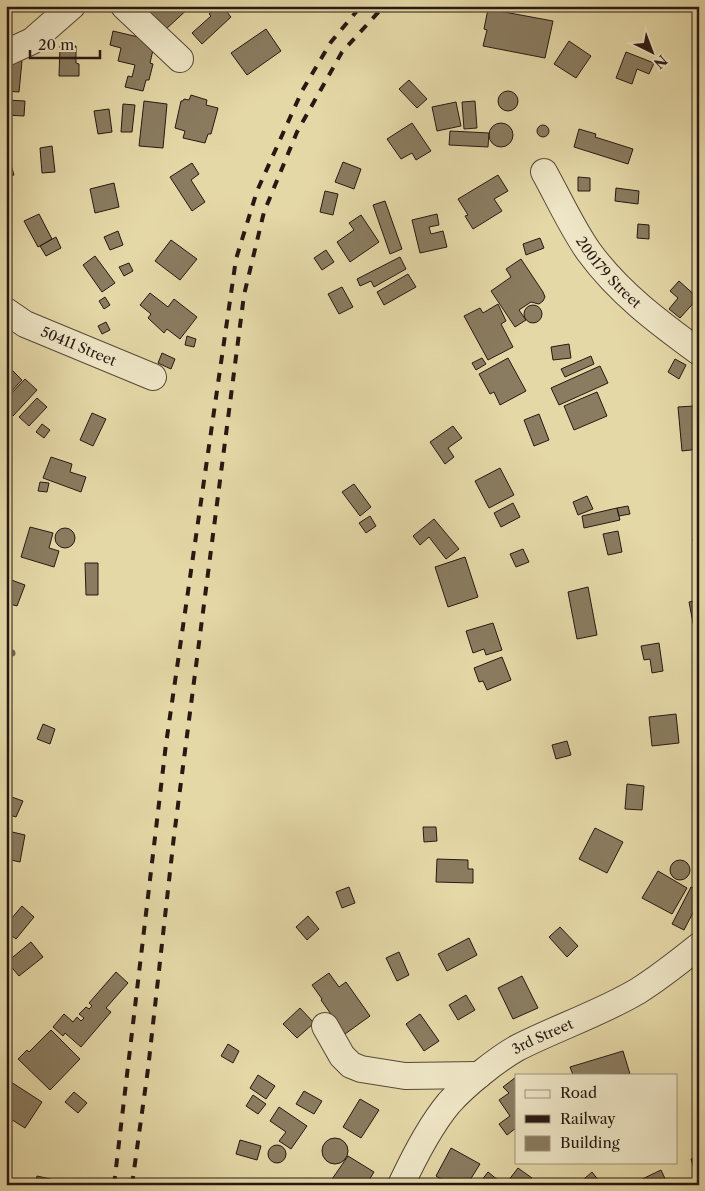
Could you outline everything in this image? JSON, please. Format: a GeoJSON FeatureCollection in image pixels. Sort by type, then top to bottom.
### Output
{"type":"FeatureCollection","features":[{"type":"Feature","properties":{"kind":"street"},"geometry":{"type":"LineString","coordinates":[[6,53],[12,52],[32,41],[72,6]]}},
{"type":"Feature","properties":{"kind":"street"},"geometry":{"type":"LineString","coordinates":[[124,6],[180,59]]}},
{"type":"Feature","properties":{"kind":"street","name":"200179 Street"},"geometry":{"type":"LineString","coordinates":[[544,172],[588,250],[604,271],[632,300],[699,352]]}},
{"type":"Feature","properties":{"kind":"street","name":"50411 Street"},"geometry":{"type":"LineString","coordinates":[[6,311],[25,324],[153,378]]}},
{"type":"Feature","properties":{"kind":"street","name":"3rd Street"},"geometry":{"type":"LineString","coordinates":[[401,1185],[419,1147],[449,1103],[479,1075],[516,1049],[583,1019],[637,991],[670,969],[699,946]]}},
{"type":"Feature","properties":{"kind":"street"},"geometry":{"type":"LineString","coordinates":[[325,1026],[342,1056],[351,1064],[361,1069],[414,1077],[479,1075]]}},
{"type":"Feature","properties":{"kind":"building"},"geometry":{"type":"Polygon","coordinates":[[[147,6],[191,6],[165,30],[145,9],[147,6]]]}},
{"type":"Feature","properties":{"kind":"building"},"geometry":{"type":"Polygon","coordinates":[[[218,6],[222,6],[231,17],[202,44],[192,33],[211,16],[209,14],[218,6]]]}},
{"type":"Feature","properties":{"kind":"building"},"geometry":{"type":"Polygon","coordinates":[[[488,9],[553,21],[545,58],[483,46],[487,30],[484,29],[488,9]]]}},
{"type":"Feature","properties":{"kind":"building"},"geometry":{"type":"Polygon","coordinates":[[[266,29],[281,51],[247,75],[231,53],[266,29]]]}},
{"type":"Feature","properties":{"kind":"building"},"geometry":{"type":"Polygon","coordinates":[[[113,31],[155,41],[150,63],[153,64],[149,80],[146,80],[143,91],[125,87],[128,76],[132,77],[135,65],[118,61],[121,48],[110,45],[113,31]]]}},
{"type":"Feature","properties":{"kind":"building"},"geometry":{"type":"Polygon","coordinates":[[[569,41],[591,56],[576,78],[554,64],[569,41]]]}},
{"type":"Feature","properties":{"kind":"building"},"geometry":{"type":"Polygon","coordinates":[[[60,46],[76,46],[76,63],[79,64],[79,76],[59,76],[60,46]]]}},
{"type":"Feature","properties":{"kind":"building"},"geometry":{"type":"Polygon","coordinates":[[[626,52],[654,63],[649,74],[637,69],[632,84],[616,78],[626,52]]]}},
{"type":"Feature","properties":{"kind":"building"},"geometry":{"type":"Polygon","coordinates":[[[6,59],[22,61],[19,92],[6,91],[6,59]]]}},
{"type":"Feature","properties":{"kind":"building"},"geometry":{"type":"Polygon","coordinates":[[[409,80],[427,99],[417,108],[399,89],[409,80]]]}},
{"type":"Feature","properties":{"kind":"building"},"geometry":{"type":"Polygon","coordinates":[[[508,91],[515,94],[518,101],[515,108],[508,111],[501,108],[498,101],[501,94],[508,91]]]}},
{"type":"Feature","properties":{"kind":"building"},"geometry":{"type":"Polygon","coordinates":[[[191,95],[207,100],[206,105],[218,108],[211,134],[208,134],[205,143],[183,138],[185,131],[175,128],[181,101],[184,99],[189,100],[191,95]]]}},
{"type":"Feature","properties":{"kind":"building"},"geometry":{"type":"Polygon","coordinates":[[[6,100],[25,101],[24,116],[6,115],[6,100]]]}},
{"type":"Feature","properties":{"kind":"building"},"geometry":{"type":"Polygon","coordinates":[[[144,101],[167,104],[163,148],[139,146],[144,101]]]}},
{"type":"Feature","properties":{"kind":"building"},"geometry":{"type":"Polygon","coordinates":[[[475,101],[477,128],[464,129],[462,102],[475,101]]]}},
{"type":"Feature","properties":{"kind":"building"},"geometry":{"type":"Polygon","coordinates":[[[456,102],[461,126],[437,131],[432,107],[456,102]]]}},
{"type":"Feature","properties":{"kind":"building"},"geometry":{"type":"Polygon","coordinates":[[[123,104],[135,105],[132,132],[121,132],[123,104]]]}},
{"type":"Feature","properties":{"kind":"building"},"geometry":{"type":"Polygon","coordinates":[[[109,109],[112,132],[98,134],[94,111],[109,109]]]}},
{"type":"Feature","properties":{"kind":"building"},"geometry":{"type":"Polygon","coordinates":[[[412,123],[431,151],[416,160],[412,153],[401,159],[387,139],[412,123]]]}},
{"type":"Feature","properties":{"kind":"building"},"geometry":{"type":"Polygon","coordinates":[[[501,123],[510,126],[513,135],[510,144],[501,147],[492,144],[489,135],[492,126],[501,123]]]}},
{"type":"Feature","properties":{"kind":"building"},"geometry":{"type":"Polygon","coordinates":[[[545,125],[548,126],[548,136],[541,137],[538,136],[537,129],[538,126],[545,125]]]}},
{"type":"Feature","properties":{"kind":"building"},"geometry":{"type":"Polygon","coordinates":[[[579,129],[596,134],[595,137],[633,149],[628,164],[574,147],[579,129]]]}},
{"type":"Feature","properties":{"kind":"building"},"geometry":{"type":"Polygon","coordinates":[[[450,131],[489,133],[488,147],[449,145],[450,131]]]}},
{"type":"Feature","properties":{"kind":"building"},"geometry":{"type":"Polygon","coordinates":[[[52,146],[55,172],[42,173],[40,148],[52,146]]]}},
{"type":"Feature","properties":{"kind":"building"},"geometry":{"type":"Polygon","coordinates":[[[343,162],[361,169],[354,189],[335,182],[343,162]]]}},
{"type":"Feature","properties":{"kind":"building"},"geometry":{"type":"Polygon","coordinates":[[[192,163],[199,174],[191,180],[205,202],[192,211],[170,177],[192,163]]]}},
{"type":"Feature","properties":{"kind":"building"},"geometry":{"type":"Polygon","coordinates":[[[11,165],[14,175],[6,177],[6,166],[11,165]]]}},
{"type":"Feature","properties":{"kind":"building"},"geometry":{"type":"Polygon","coordinates":[[[498,175],[508,191],[494,199],[502,211],[473,229],[465,216],[468,215],[458,199],[498,175]]]}},
{"type":"Feature","properties":{"kind":"building"},"geometry":{"type":"Polygon","coordinates":[[[578,177],[590,178],[590,191],[578,191],[578,177]]]}},
{"type":"Feature","properties":{"kind":"building"},"geometry":{"type":"Polygon","coordinates":[[[114,183],[119,207],[95,213],[90,189],[114,183]]]}},
{"type":"Feature","properties":{"kind":"building"},"geometry":{"type":"Polygon","coordinates":[[[616,188],[639,191],[638,204],[615,201],[616,188]]]}},
{"type":"Feature","properties":{"kind":"building"},"geometry":{"type":"Polygon","coordinates":[[[325,191],[338,194],[333,215],[320,212],[325,191]]]}},
{"type":"Feature","properties":{"kind":"building"},"geometry":{"type":"Polygon","coordinates":[[[385,201],[402,249],[390,254],[373,205],[385,201]]]}},
{"type":"Feature","properties":{"kind":"building"},"geometry":{"type":"Polygon","coordinates":[[[39,214],[52,239],[38,247],[24,221],[39,214]]]}},
{"type":"Feature","properties":{"kind":"building"},"geometry":{"type":"Polygon","coordinates":[[[437,214],[439,225],[429,227],[431,234],[443,231],[447,247],[420,253],[412,220],[437,214]]]}},
{"type":"Feature","properties":{"kind":"building"},"geometry":{"type":"Polygon","coordinates":[[[361,215],[379,242],[350,262],[337,242],[354,230],[349,223],[361,215]]]}},
{"type":"Feature","properties":{"kind":"building"},"geometry":{"type":"Polygon","coordinates":[[[638,224],[649,225],[649,239],[637,238],[638,224]]]}},
{"type":"Feature","properties":{"kind":"building"},"geometry":{"type":"Polygon","coordinates":[[[118,231],[123,245],[110,250],[104,237],[118,231]]]}},
{"type":"Feature","properties":{"kind":"building"},"geometry":{"type":"Polygon","coordinates":[[[56,237],[61,248],[46,256],[40,246],[56,237]]]}},
{"type":"Feature","properties":{"kind":"building"},"geometry":{"type":"Polygon","coordinates":[[[540,238],[544,248],[526,255],[523,244],[540,238]]]}},
{"type":"Feature","properties":{"kind":"building"},"geometry":{"type":"Polygon","coordinates":[[[171,240],[197,259],[180,280],[155,261],[171,240]]]}},
{"type":"Feature","properties":{"kind":"building"},"geometry":{"type":"Polygon","coordinates":[[[326,250],[334,262],[322,270],[314,258],[326,250]]]}},
{"type":"Feature","properties":{"kind":"building"},"geometry":{"type":"Polygon","coordinates":[[[95,256],[115,283],[102,292],[83,265],[95,256]]]}},
{"type":"Feature","properties":{"kind":"building"},"geometry":{"type":"Polygon","coordinates":[[[400,257],[406,269],[374,287],[371,281],[360,286],[357,279],[400,257]]]}},
{"type":"Feature","properties":{"kind":"building"},"geometry":{"type":"Polygon","coordinates":[[[521,259],[545,297],[539,304],[531,302],[519,310],[526,320],[515,327],[491,291],[511,277],[506,269],[521,259]]]}},
{"type":"Feature","properties":{"kind":"building"},"geometry":{"type":"Polygon","coordinates":[[[129,263],[133,271],[124,276],[119,267],[129,263]]]}},
{"type":"Feature","properties":{"kind":"building"},"geometry":{"type":"Polygon","coordinates":[[[408,274],[416,287],[384,305],[377,292],[408,274]]]}},
{"type":"Feature","properties":{"kind":"building"},"geometry":{"type":"Polygon","coordinates":[[[679,281],[698,298],[680,318],[669,309],[678,298],[670,291],[679,281]]]}},
{"type":"Feature","properties":{"kind":"building"},"geometry":{"type":"Polygon","coordinates":[[[342,287],[353,307],[339,314],[328,294],[342,287]]]}},
{"type":"Feature","properties":{"kind":"building"},"geometry":{"type":"Polygon","coordinates":[[[150,293],[168,307],[174,299],[197,317],[180,339],[167,329],[164,333],[148,318],[151,314],[140,305],[150,293]]]}},
{"type":"Feature","properties":{"kind":"building"},"geometry":{"type":"Polygon","coordinates":[[[105,297],[110,305],[104,309],[99,301],[105,297]]]}},
{"type":"Feature","properties":{"kind":"building"},"geometry":{"type":"Polygon","coordinates":[[[498,304],[506,321],[501,324],[513,347],[488,360],[464,316],[480,308],[483,313],[498,304]]]}},
{"type":"Feature","properties":{"kind":"building"},"geometry":{"type":"Polygon","coordinates":[[[533,305],[539,308],[542,314],[539,320],[533,323],[527,320],[524,314],[527,308],[533,305]]]}},
{"type":"Feature","properties":{"kind":"building"},"geometry":{"type":"Polygon","coordinates":[[[106,322],[110,330],[102,334],[98,326],[106,322]]]}},
{"type":"Feature","properties":{"kind":"building"},"geometry":{"type":"Polygon","coordinates":[[[187,336],[196,339],[194,347],[185,345],[187,336]]]}},
{"type":"Feature","properties":{"kind":"building"},"geometry":{"type":"Polygon","coordinates":[[[569,344],[571,358],[553,360],[551,347],[569,344]]]}},
{"type":"Feature","properties":{"kind":"building"},"geometry":{"type":"Polygon","coordinates":[[[162,353],[175,359],[171,369],[158,363],[162,353]]]}},
{"type":"Feature","properties":{"kind":"building"},"geometry":{"type":"Polygon","coordinates":[[[591,356],[594,364],[565,377],[561,369],[591,356]]]}},
{"type":"Feature","properties":{"kind":"building"},"geometry":{"type":"Polygon","coordinates":[[[482,358],[486,364],[476,370],[472,363],[482,358]]]}},
{"type":"Feature","properties":{"kind":"building"},"geometry":{"type":"Polygon","coordinates":[[[508,358],[526,391],[500,405],[494,392],[490,394],[479,374],[508,358]]]}},
{"type":"Feature","properties":{"kind":"building"},"geometry":{"type":"Polygon","coordinates":[[[675,359],[686,365],[679,379],[668,372],[675,359]]]}},
{"type":"Feature","properties":{"kind":"building"},"geometry":{"type":"Polygon","coordinates":[[[6,364],[22,380],[6,397],[6,364]]]}},
{"type":"Feature","properties":{"kind":"building"},"geometry":{"type":"Polygon","coordinates":[[[600,366],[608,383],[559,405],[551,388],[600,366]]]}},
{"type":"Feature","properties":{"kind":"building"},"geometry":{"type":"Polygon","coordinates":[[[25,379],[37,390],[13,416],[6,410],[6,399],[25,379]]]}},
{"type":"Feature","properties":{"kind":"building"},"geometry":{"type":"Polygon","coordinates":[[[597,392],[607,416],[574,430],[564,406],[597,392]]]}},
{"type":"Feature","properties":{"kind":"building"},"geometry":{"type":"Polygon","coordinates":[[[37,398],[47,407],[29,426],[19,417],[37,398]]]}},
{"type":"Feature","properties":{"kind":"building"},"geometry":{"type":"Polygon","coordinates":[[[694,406],[695,415],[699,414],[699,449],[682,451],[678,407],[694,406]]]}},
{"type":"Feature","properties":{"kind":"building"},"geometry":{"type":"Polygon","coordinates":[[[92,413],[106,419],[93,446],[80,440],[92,413]]]}},
{"type":"Feature","properties":{"kind":"building"},"geometry":{"type":"Polygon","coordinates":[[[539,414],[549,440],[534,446],[524,420],[539,414]]]}},
{"type":"Feature","properties":{"kind":"building"},"geometry":{"type":"Polygon","coordinates":[[[42,424],[50,430],[44,438],[36,432],[42,424]]]}},
{"type":"Feature","properties":{"kind":"building"},"geometry":{"type":"Polygon","coordinates":[[[453,426],[462,438],[448,448],[454,457],[445,464],[430,442],[453,426]]]}},
{"type":"Feature","properties":{"kind":"building"},"geometry":{"type":"Polygon","coordinates":[[[51,457],[72,464],[70,472],[86,477],[81,492],[43,478],[51,457]]]}},
{"type":"Feature","properties":{"kind":"building"},"geometry":{"type":"Polygon","coordinates":[[[500,468],[514,495],[489,508],[475,481],[500,468]]]}},
{"type":"Feature","properties":{"kind":"building"},"geometry":{"type":"Polygon","coordinates":[[[40,482],[49,483],[47,492],[38,491],[40,482]]]}},
{"type":"Feature","properties":{"kind":"building"},"geometry":{"type":"Polygon","coordinates":[[[354,484],[371,507],[360,516],[342,492],[354,484]]]}},
{"type":"Feature","properties":{"kind":"building"},"geometry":{"type":"Polygon","coordinates":[[[587,496],[593,509],[578,515],[573,502],[587,496]]]}},
{"type":"Feature","properties":{"kind":"building"},"geometry":{"type":"Polygon","coordinates":[[[513,503],[520,517],[501,527],[494,513],[513,503]]]}},
{"type":"Feature","properties":{"kind":"building"},"geometry":{"type":"Polygon","coordinates":[[[628,506],[630,514],[619,516],[617,508],[628,506]]]}},
{"type":"Feature","properties":{"kind":"building"},"geometry":{"type":"Polygon","coordinates":[[[617,508],[620,520],[584,528],[582,516],[617,508]]]}},
{"type":"Feature","properties":{"kind":"building"},"geometry":{"type":"Polygon","coordinates":[[[370,516],[376,526],[366,533],[359,523],[370,516]]]}},
{"type":"Feature","properties":{"kind":"building"},"geometry":{"type":"Polygon","coordinates":[[[434,519],[459,549],[446,559],[429,537],[420,545],[413,536],[434,519]]]}},
{"type":"Feature","properties":{"kind":"building"},"geometry":{"type":"Polygon","coordinates":[[[30,527],[53,533],[49,548],[59,551],[54,567],[21,557],[30,527]]]}},
{"type":"Feature","properties":{"kind":"building"},"geometry":{"type":"Polygon","coordinates":[[[65,528],[72,531],[75,538],[72,545],[65,548],[58,545],[55,538],[58,531],[65,528]]]}},
{"type":"Feature","properties":{"kind":"building"},"geometry":{"type":"Polygon","coordinates":[[[618,531],[622,552],[608,555],[603,534],[618,531]]]}},
{"type":"Feature","properties":{"kind":"building"},"geometry":{"type":"Polygon","coordinates":[[[699,538],[699,552],[695,553],[693,539],[699,538]]]}},
{"type":"Feature","properties":{"kind":"building"},"geometry":{"type":"Polygon","coordinates":[[[523,549],[529,562],[516,567],[510,554],[523,549]]]}},
{"type":"Feature","properties":{"kind":"building"},"geometry":{"type":"Polygon","coordinates":[[[465,557],[478,597],[448,607],[435,567],[465,557]]]}},
{"type":"Feature","properties":{"kind":"building"},"geometry":{"type":"Polygon","coordinates":[[[85,563],[98,563],[98,595],[86,595],[85,563]]]}},
{"type":"Feature","properties":{"kind":"building"},"geometry":{"type":"Polygon","coordinates":[[[6,578],[25,585],[17,606],[6,603],[6,578]]]}},
{"type":"Feature","properties":{"kind":"building"},"geometry":{"type":"Polygon","coordinates":[[[588,587],[597,635],[577,639],[568,592],[588,587]]]}},
{"type":"Feature","properties":{"kind":"building"},"geometry":{"type":"Polygon","coordinates":[[[699,600],[699,649],[698,649],[689,602],[699,600]]]}},
{"type":"Feature","properties":{"kind":"building"},"geometry":{"type":"Polygon","coordinates":[[[493,623],[502,650],[486,655],[484,649],[473,653],[466,631],[493,623]]]}},
{"type":"Feature","properties":{"kind":"building"},"geometry":{"type":"Polygon","coordinates":[[[659,643],[663,671],[652,673],[650,659],[644,660],[641,646],[659,643]]]}},
{"type":"Feature","properties":{"kind":"building"},"geometry":{"type":"Polygon","coordinates":[[[502,657],[511,680],[487,690],[483,681],[479,682],[474,668],[502,657]]]}},
{"type":"Feature","properties":{"kind":"building"},"geometry":{"type":"Polygon","coordinates":[[[676,714],[679,743],[652,746],[649,717],[676,714]]]}},
{"type":"Feature","properties":{"kind":"building"},"geometry":{"type":"Polygon","coordinates":[[[43,724],[55,729],[50,744],[37,739],[43,724]]]}},
{"type":"Feature","properties":{"kind":"building"},"geometry":{"type":"Polygon","coordinates":[[[567,741],[571,755],[556,759],[552,745],[567,741]]]}},
{"type":"Feature","properties":{"kind":"building"},"geometry":{"type":"Polygon","coordinates":[[[627,784],[644,786],[642,810],[625,809],[627,784]]]}},
{"type":"Feature","properties":{"kind":"building"},"geometry":{"type":"Polygon","coordinates":[[[6,795],[23,801],[16,817],[6,814],[6,795]]]}},
{"type":"Feature","properties":{"kind":"building"},"geometry":{"type":"Polygon","coordinates":[[[423,827],[436,827],[437,841],[424,842],[423,827]]]}},
{"type":"Feature","properties":{"kind":"building"},"geometry":{"type":"Polygon","coordinates":[[[595,828],[623,842],[607,873],[579,859],[595,828]]]}},
{"type":"Feature","properties":{"kind":"building"},"geometry":{"type":"Polygon","coordinates":[[[8,831],[25,835],[20,862],[6,859],[8,831]]]}},
{"type":"Feature","properties":{"kind":"building"},"geometry":{"type":"Polygon","coordinates":[[[437,859],[468,860],[468,869],[473,869],[473,883],[436,882],[437,859]]]}},
{"type":"Feature","properties":{"kind":"building"},"geometry":{"type":"Polygon","coordinates":[[[680,860],[687,863],[690,870],[687,877],[680,880],[673,877],[670,870],[673,863],[680,860]]]}},
{"type":"Feature","properties":{"kind":"building"},"geometry":{"type":"Polygon","coordinates":[[[658,871],[687,888],[672,914],[642,898],[658,871]]]}},
{"type":"Feature","properties":{"kind":"building"},"geometry":{"type":"Polygon","coordinates":[[[349,887],[355,903],[342,908],[336,892],[349,887]]]}},
{"type":"Feature","properties":{"kind":"building"},"geometry":{"type":"Polygon","coordinates":[[[691,887],[699,890],[699,901],[684,930],[672,924],[691,887]]]}},
{"type":"Feature","properties":{"kind":"building"},"geometry":{"type":"Polygon","coordinates":[[[22,906],[34,917],[16,939],[6,931],[6,925],[22,906]]]}},
{"type":"Feature","properties":{"kind":"building"},"geometry":{"type":"Polygon","coordinates":[[[308,916],[319,929],[307,940],[296,927],[308,916]]]}},
{"type":"Feature","properties":{"kind":"building"},"geometry":{"type":"Polygon","coordinates":[[[560,927],[578,946],[567,957],[549,937],[560,927]]]}},
{"type":"Feature","properties":{"kind":"building"},"geometry":{"type":"Polygon","coordinates":[[[469,938],[477,955],[447,971],[438,954],[469,938]]]}},
{"type":"Feature","properties":{"kind":"building"},"geometry":{"type":"Polygon","coordinates":[[[31,942],[43,957],[19,976],[7,962],[31,942]]]}},
{"type":"Feature","properties":{"kind":"building"},"geometry":{"type":"Polygon","coordinates":[[[399,952],[409,975],[397,981],[386,958],[399,952]]]}},
{"type":"Feature","properties":{"kind":"building"},"geometry":{"type":"Polygon","coordinates":[[[116,972],[128,983],[106,1008],[111,1012],[81,1047],[65,1033],[63,1036],[53,1027],[64,1014],[73,1022],[77,1017],[81,1021],[84,1018],[79,1014],[86,1007],[89,1009],[92,1006],[89,1003],[116,972]]]}},
{"type":"Feature","properties":{"kind":"building"},"geometry":{"type":"Polygon","coordinates":[[[329,973],[339,987],[346,982],[370,1016],[345,1034],[312,985],[329,973]]]}},
{"type":"Feature","properties":{"kind":"building"},"geometry":{"type":"Polygon","coordinates":[[[522,976],[538,1008],[513,1019],[498,988],[522,976]]]}},
{"type":"Feature","properties":{"kind":"building"},"geometry":{"type":"Polygon","coordinates":[[[466,995],[475,1010],[458,1020],[449,1005],[466,995]]]}},
{"type":"Feature","properties":{"kind":"building"},"geometry":{"type":"Polygon","coordinates":[[[300,1008],[314,1023],[297,1038],[283,1024],[300,1008]]]}},
{"type":"Feature","properties":{"kind":"building"},"geometry":{"type":"Polygon","coordinates":[[[420,1014],[439,1041],[424,1051],[406,1024],[420,1014]]]}},
{"type":"Feature","properties":{"kind":"building"},"geometry":{"type":"Polygon","coordinates":[[[51,1030],[80,1059],[50,1090],[18,1059],[27,1050],[29,1052],[51,1030]]]}},
{"type":"Feature","properties":{"kind":"building"},"geometry":{"type":"Polygon","coordinates":[[[228,1044],[239,1051],[233,1063],[221,1056],[228,1044]]]}},
{"type":"Feature","properties":{"kind":"building"},"geometry":{"type":"Polygon","coordinates":[[[623,1051],[630,1074],[573,1074],[570,1067],[623,1051]]]}},
{"type":"Feature","properties":{"kind":"building"},"geometry":{"type":"Polygon","coordinates":[[[258,1075],[275,1086],[266,1099],[250,1088],[258,1075]]]}},
{"type":"Feature","properties":{"kind":"building"},"geometry":{"type":"Polygon","coordinates":[[[515,1078],[515,1129],[507,1135],[499,1124],[510,1116],[499,1100],[509,1093],[503,1087],[515,1078]]]}},
{"type":"Feature","properties":{"kind":"building"},"geometry":{"type":"Polygon","coordinates":[[[11,1082],[42,1102],[25,1128],[6,1116],[6,1089],[11,1082]]]}},
{"type":"Feature","properties":{"kind":"building"},"geometry":{"type":"Polygon","coordinates":[[[304,1091],[322,1101],[314,1114],[296,1104],[304,1091]]]}},
{"type":"Feature","properties":{"kind":"building"},"geometry":{"type":"Polygon","coordinates":[[[74,1092],[87,1103],[78,1113],[65,1102],[74,1092]]]}},
{"type":"Feature","properties":{"kind":"building"},"geometry":{"type":"Polygon","coordinates":[[[253,1095],[266,1104],[258,1114],[246,1106],[253,1095]]]}},
{"type":"Feature","properties":{"kind":"building"},"geometry":{"type":"Polygon","coordinates":[[[360,1099],[379,1110],[361,1138],[343,1127],[360,1099]]]}},
{"type":"Feature","properties":{"kind":"building"},"geometry":{"type":"Polygon","coordinates":[[[279,1107],[307,1126],[291,1149],[279,1141],[286,1132],[270,1121],[279,1107]]]}},
{"type":"Feature","properties":{"kind":"building"},"geometry":{"type":"Polygon","coordinates":[[[335,1138],[344,1142],[348,1151],[344,1160],[335,1164],[326,1160],[322,1151],[326,1142],[335,1138]]]}},
{"type":"Feature","properties":{"kind":"building"},"geometry":{"type":"Polygon","coordinates":[[[240,1140],[261,1146],[257,1160],[236,1154],[240,1140]]]}},
{"type":"Feature","properties":{"kind":"building"},"geometry":{"type":"Polygon","coordinates":[[[277,1145],[285,1150],[286,1154],[281,1162],[277,1163],[269,1158],[268,1154],[273,1146],[277,1145]]]}},
{"type":"Feature","properties":{"kind":"building"},"geometry":{"type":"Polygon","coordinates":[[[451,1148],[480,1164],[467,1185],[451,1185],[436,1176],[451,1148]]]}},
{"type":"Feature","properties":{"kind":"building"},"geometry":{"type":"Polygon","coordinates":[[[348,1156],[374,1172],[366,1185],[334,1185],[330,1182],[348,1156]]]}},
{"type":"Feature","properties":{"kind":"building"},"geometry":{"type":"Polygon","coordinates":[[[699,1157],[699,1171],[695,1172],[691,1159],[699,1157]]]}},
{"type":"Feature","properties":{"kind":"building"},"geometry":{"type":"Polygon","coordinates":[[[518,1168],[532,1178],[527,1185],[505,1185],[518,1168]]]}},
{"type":"Feature","properties":{"kind":"building"},"geometry":{"type":"Polygon","coordinates":[[[661,1170],[668,1185],[635,1185],[634,1183],[661,1170]]]}},
{"type":"Feature","properties":{"kind":"building"},"geometry":{"type":"Polygon","coordinates":[[[488,1172],[504,1185],[478,1185],[488,1172]]]}},
{"type":"Feature","properties":{"kind":"building"},"geometry":{"type":"Polygon","coordinates":[[[592,1172],[599,1181],[594,1185],[577,1185],[592,1172]]]}},
{"type":"Feature","properties":{"kind":"building"},"geometry":{"type":"Polygon","coordinates":[[[37,1176],[55,1180],[54,1185],[35,1185],[37,1176]]]}},
{"type":"Feature","properties":{"kind":"waterway"},"geometry":{"type":"LineString","coordinates":[[6,654],[12,653]]}},
{"type":"Feature","properties":{"kind":"railway"},"geometry":{"type":"LineString","coordinates":[[114,1185],[166,744],[236,259],[257,191],[302,91],[331,42],[361,6]]}},
{"type":"Feature","properties":{"kind":"railway"},"geometry":{"type":"LineString","coordinates":[[132,1185],[148,1069],[174,836],[244,295],[264,212],[297,132],[342,52],[384,6]]}}]}
